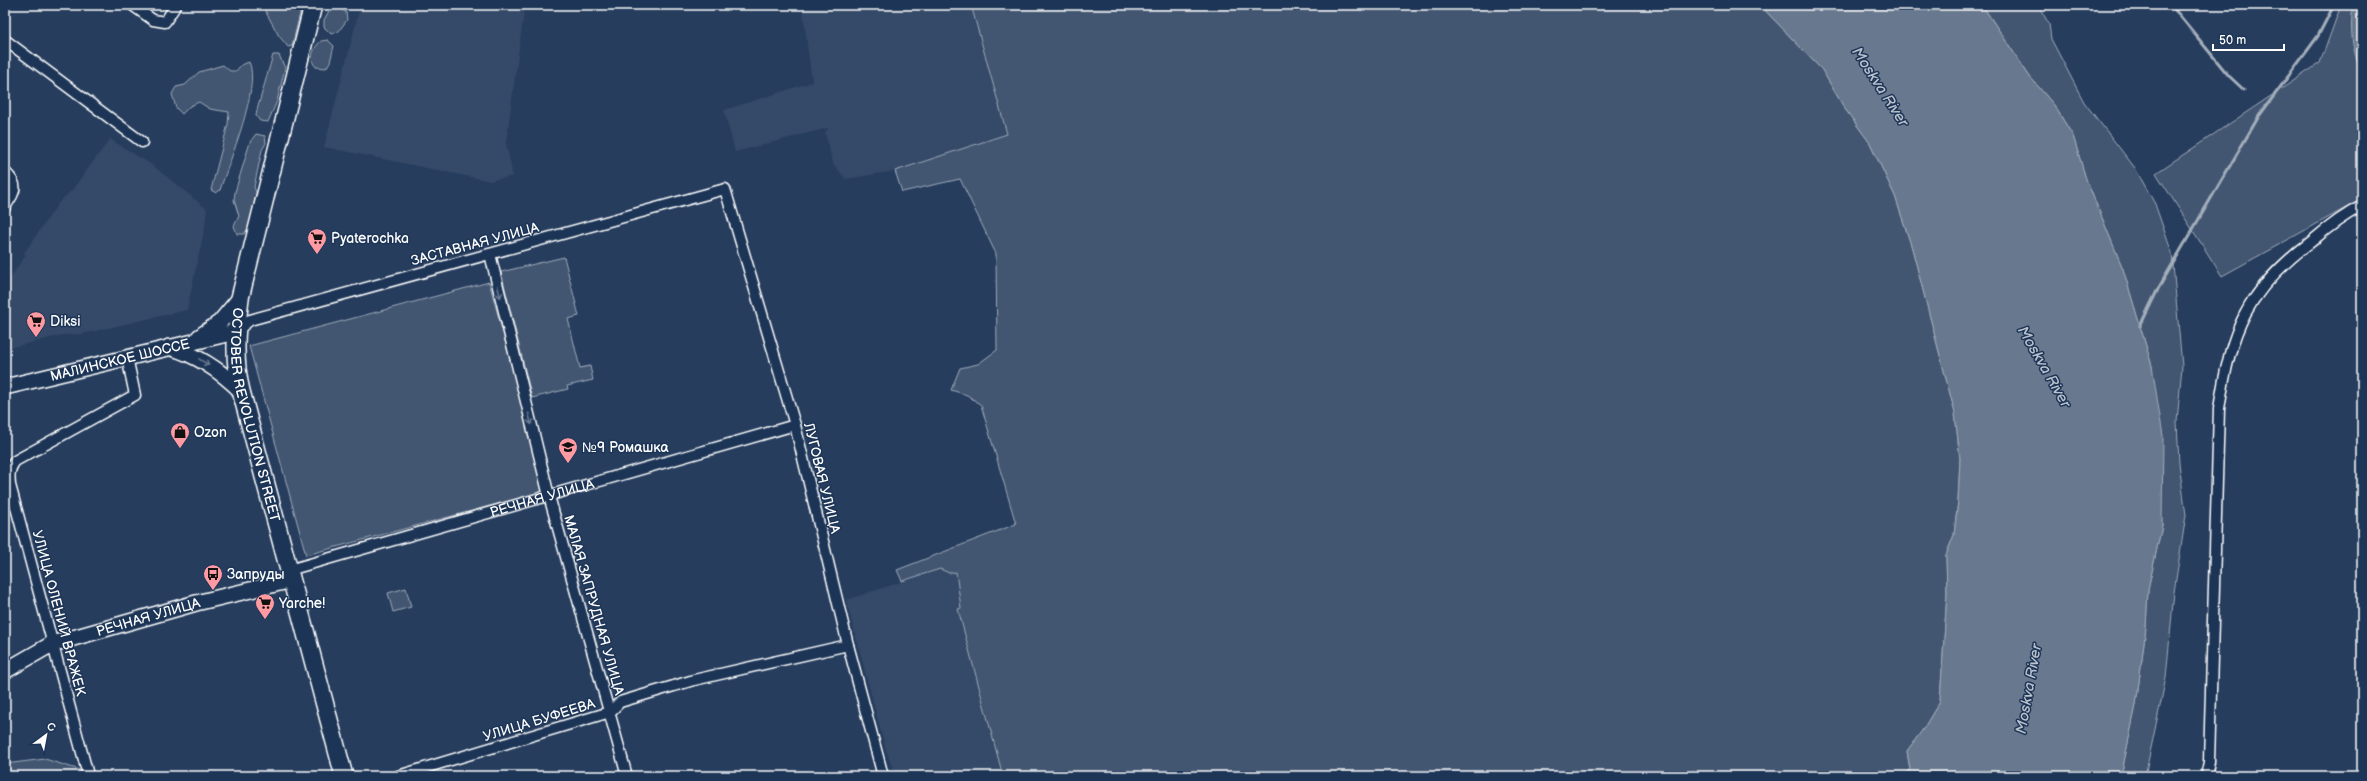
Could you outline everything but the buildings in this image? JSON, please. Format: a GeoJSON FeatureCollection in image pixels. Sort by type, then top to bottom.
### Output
{"type":"FeatureCollection","features":[{"type":"Feature","properties":{"kind":"main road","name":"OCTOBER REVOLUTION STREET"},"geometry":{"type":"LineString","coordinates":[[313,5],[240,298],[236,332],[235,359],[241,391],[344,776]]}},
{"type":"Feature","properties":{"kind":"main road"},"geometry":{"type":"LineString","coordinates":[[192,341],[214,327],[240,298]]}},
{"type":"Feature","properties":{"kind":"main road","name":"МАЛИНСКОЕ ШОССЕ"},"geometry":{"type":"LineString","coordinates":[[5,387],[192,341],[236,332]]}},
{"type":"Feature","properties":{"kind":"main road"},"geometry":{"type":"LineString","coordinates":[[168,347],[196,357],[219,371],[241,391]]}},
{"type":"Feature","properties":{"kind":"main road","name":"РЕЧНАЯ УЛИЦА"},"geometry":{"type":"LineString","coordinates":[[5,671],[52,644],[290,575]]}},
{"type":"Feature","properties":{"kind":"street"},"geometry":{"type":"LineString","coordinates":[[132,5],[153,20],[166,22],[176,5]]}},
{"type":"Feature","properties":{"kind":"street"},"geometry":{"type":"LineString","coordinates":[[5,40],[142,142]]}},
{"type":"Feature","properties":{"kind":"street"},"geometry":{"type":"LineString","coordinates":[[5,172],[14,182],[15,187],[15,192],[5,207]]}},
{"type":"Feature","properties":{"kind":"street","name":"ЗАСТАВНАЯ УЛИЦА"},"geometry":{"type":"LineString","coordinates":[[236,332],[250,320],[725,189]]}},
{"type":"Feature","properties":{"kind":"street","name":"ЛУГОВАЯ УЛИЦА"},"geometry":{"type":"LineString","coordinates":[[725,189],[795,425],[848,645],[883,776]]}},
{"type":"Feature","properties":{"kind":"street"},"geometry":{"type":"LineString","coordinates":[[2206,776],[2209,754],[2219,409],[2225,366],[2237,329],[2255,294],[2285,261],[2328,228],[2362,206]]}},
{"type":"Feature","properties":{"kind":"street","name":"МАЛАЯ ЗАПРУДНАЯ УЛИЦА"},"geometry":{"type":"LineString","coordinates":[[490,254],[549,496],[627,776]]}},
{"type":"Feature","properties":{"kind":"street","name":"УЛИЦА ОЛЕНИЙ ВРАЖЕК"},"geometry":{"type":"LineString","coordinates":[[88,775],[10,485],[10,467],[16,461],[135,395],[127,357]]}},
{"type":"Feature","properties":{"kind":"street","name":"РЕЧНАЯ УЛИЦА"},"geometry":{"type":"LineString","coordinates":[[290,575],[549,496],[795,425]]}},
{"type":"Feature","properties":{"kind":"street","name":"УЛИЦА БУФЕЕВА"},"geometry":{"type":"LineString","coordinates":[[398,776],[610,712],[620,702],[694,680],[848,645]]}},
{"type":"Feature","properties":{"kind":"shaded area"},"geometry":{"type":"Polygon","coordinates":[[[262,5],[302,5],[292,46],[288,47],[279,36],[262,5]]]}},
{"type":"Feature","properties":{"kind":"shaded area"},"geometry":{"type":"Polygon","coordinates":[[[384,5],[525,5],[506,143],[513,176],[490,181],[324,147],[360,7],[384,5]]]}},
{"type":"Feature","properties":{"kind":"shaded area"},"geometry":{"type":"Polygon","coordinates":[[[802,5],[971,5],[1007,134],[895,171],[846,179],[833,164],[825,133],[828,128],[735,152],[724,110],[812,82],[802,5]]]}},
{"type":"Feature","properties":{"kind":"shaded area"},"geometry":{"type":"Polygon","coordinates":[[[971,5],[1760,5],[1822,70],[1845,109],[1870,143],[1895,196],[1912,248],[1955,413],[1960,459],[1958,501],[1954,535],[1946,555],[1947,593],[1940,701],[1924,728],[1907,751],[1910,770],[1906,776],[1003,776],[958,609],[961,608],[956,572],[949,573],[940,569],[902,581],[897,570],[1016,524],[981,405],[967,395],[951,390],[960,368],[978,364],[997,350],[996,254],[960,179],[902,192],[895,171],[1007,134],[971,5]]]}},
{"type":"Feature","properties":{"kind":"shaded area"},"geometry":{"type":"Polygon","coordinates":[[[1982,5],[2038,5],[2049,24],[2051,39],[2084,102],[2135,168],[2155,204],[2172,253],[2182,366],[2177,422],[2179,463],[2186,515],[2174,592],[2166,678],[2145,776],[2121,776],[2136,705],[2146,627],[2148,590],[2162,525],[2152,366],[2123,269],[2086,179],[2073,136],[2054,105],[2030,77],[1982,5]]]}},
{"type":"Feature","properties":{"kind":"shaded area"},"geometry":{"type":"Polygon","coordinates":[[[2341,5],[2362,5],[2362,199],[2222,276],[2156,173],[2320,63],[2341,5]]]}},
{"type":"Feature","properties":{"kind":"shaded area"},"geometry":{"type":"Polygon","coordinates":[[[336,7],[346,12],[347,20],[338,32],[331,34],[324,27],[324,20],[330,9],[336,7]]]}},
{"type":"Feature","properties":{"kind":"shaded area"},"geometry":{"type":"Polygon","coordinates":[[[328,40],[334,46],[330,62],[326,68],[316,67],[312,60],[314,50],[321,41],[328,40]]]}},
{"type":"Feature","properties":{"kind":"shaded area"},"geometry":{"type":"Polygon","coordinates":[[[273,55],[279,55],[285,68],[277,101],[268,122],[260,121],[256,116],[257,110],[273,55]]]}},
{"type":"Feature","properties":{"kind":"shaded area"},"geometry":{"type":"Polygon","coordinates":[[[249,62],[252,74],[251,89],[247,106],[220,190],[216,193],[211,190],[228,124],[229,112],[210,109],[199,102],[190,106],[182,114],[176,108],[172,94],[176,87],[185,85],[199,72],[223,65],[230,71],[236,71],[241,65],[249,62]]]}},
{"type":"Feature","properties":{"kind":"shaded area"},"geometry":{"type":"Polygon","coordinates":[[[256,134],[265,136],[266,143],[262,150],[254,187],[256,192],[253,213],[250,226],[244,234],[237,234],[234,226],[239,216],[234,200],[235,192],[250,142],[256,134]]]}},
{"type":"Feature","properties":{"kind":"shaded area"},"geometry":{"type":"Polygon","coordinates":[[[110,139],[152,165],[207,209],[205,227],[187,310],[82,334],[63,335],[5,349],[5,285],[26,255],[24,253],[60,201],[72,190],[110,139]]]}},
{"type":"Feature","properties":{"kind":"shaded area"},"geometry":{"type":"Polygon","coordinates":[[[564,257],[579,316],[568,319],[580,368],[590,366],[593,380],[567,386],[568,389],[532,398],[501,272],[564,257]]]}},
{"type":"Feature","properties":{"kind":"shaded area"},"geometry":{"type":"Polygon","coordinates":[[[489,282],[546,491],[306,555],[249,346],[489,282]]]}},
{"type":"Feature","properties":{"kind":"shaded area"},"geometry":{"type":"Polygon","coordinates":[[[940,569],[949,573],[956,572],[961,608],[958,609],[1003,776],[898,776],[896,769],[893,770],[885,747],[846,600],[940,569]]]}},
{"type":"Feature","properties":{"kind":"shaded area"},"geometry":{"type":"Polygon","coordinates":[[[406,588],[411,607],[393,612],[388,593],[406,588]]]}},
{"type":"Feature","properties":{"kind":"shaded area"},"geometry":{"type":"Polygon","coordinates":[[[45,759],[80,770],[86,776],[5,776],[5,764],[45,759]]]}},
{"type":"Feature","properties":{"kind":"water","name":"Moskva River"},"geometry":{"type":"Polygon","coordinates":[[[1760,5],[1982,5],[2030,77],[2054,105],[2073,136],[2086,179],[2123,269],[2152,366],[2163,436],[2162,525],[2148,590],[2146,627],[2136,705],[2121,776],[1906,776],[1910,769],[1907,751],[1924,728],[1940,701],[1947,593],[1946,555],[1954,535],[1958,501],[1960,459],[1955,413],[1912,248],[1895,196],[1870,143],[1845,109],[1822,70],[1760,5]]]}},
{"type":"Feature","properties":{"kind":"water"},"geometry":{"type":"Polygon","coordinates":[[[2353,5],[2362,5],[2362,71],[2358,63],[2352,39],[2353,5]]]}},
{"type":"Feature","properties":{"kind":"waterway"},"geometry":{"type":"LineString","coordinates":[[2171,5],[2229,76],[2244,90]]}},
{"type":"Feature","properties":{"kind":"waterway"},"geometry":{"type":"LineString","coordinates":[[2140,326],[2158,289],[2259,116],[2318,36],[2334,5]]}},
{"type":"Feature","properties":{"kind":"place","name":"Pyaterochka"},"geometry":{"type":"Point","coordinates":[317,255]}},
{"type":"Feature","properties":{"kind":"place","name":"Diksi"},"geometry":{"type":"Point","coordinates":[36,338]}},
{"type":"Feature","properties":{"kind":"place","name":"Ozon"},"geometry":{"type":"Point","coordinates":[180,449]}},
{"type":"Feature","properties":{"kind":"place","name":"№9 Ромашка"},"geometry":{"type":"Point","coordinates":[568,464]}},
{"type":"Feature","properties":{"kind":"place","name":"Запруды"},"geometry":{"type":"Point","coordinates":[213,591]}},
{"type":"Feature","properties":{"kind":"place","name":"Yarche!"},"geometry":{"type":"Point","coordinates":[265,620]}}]}
